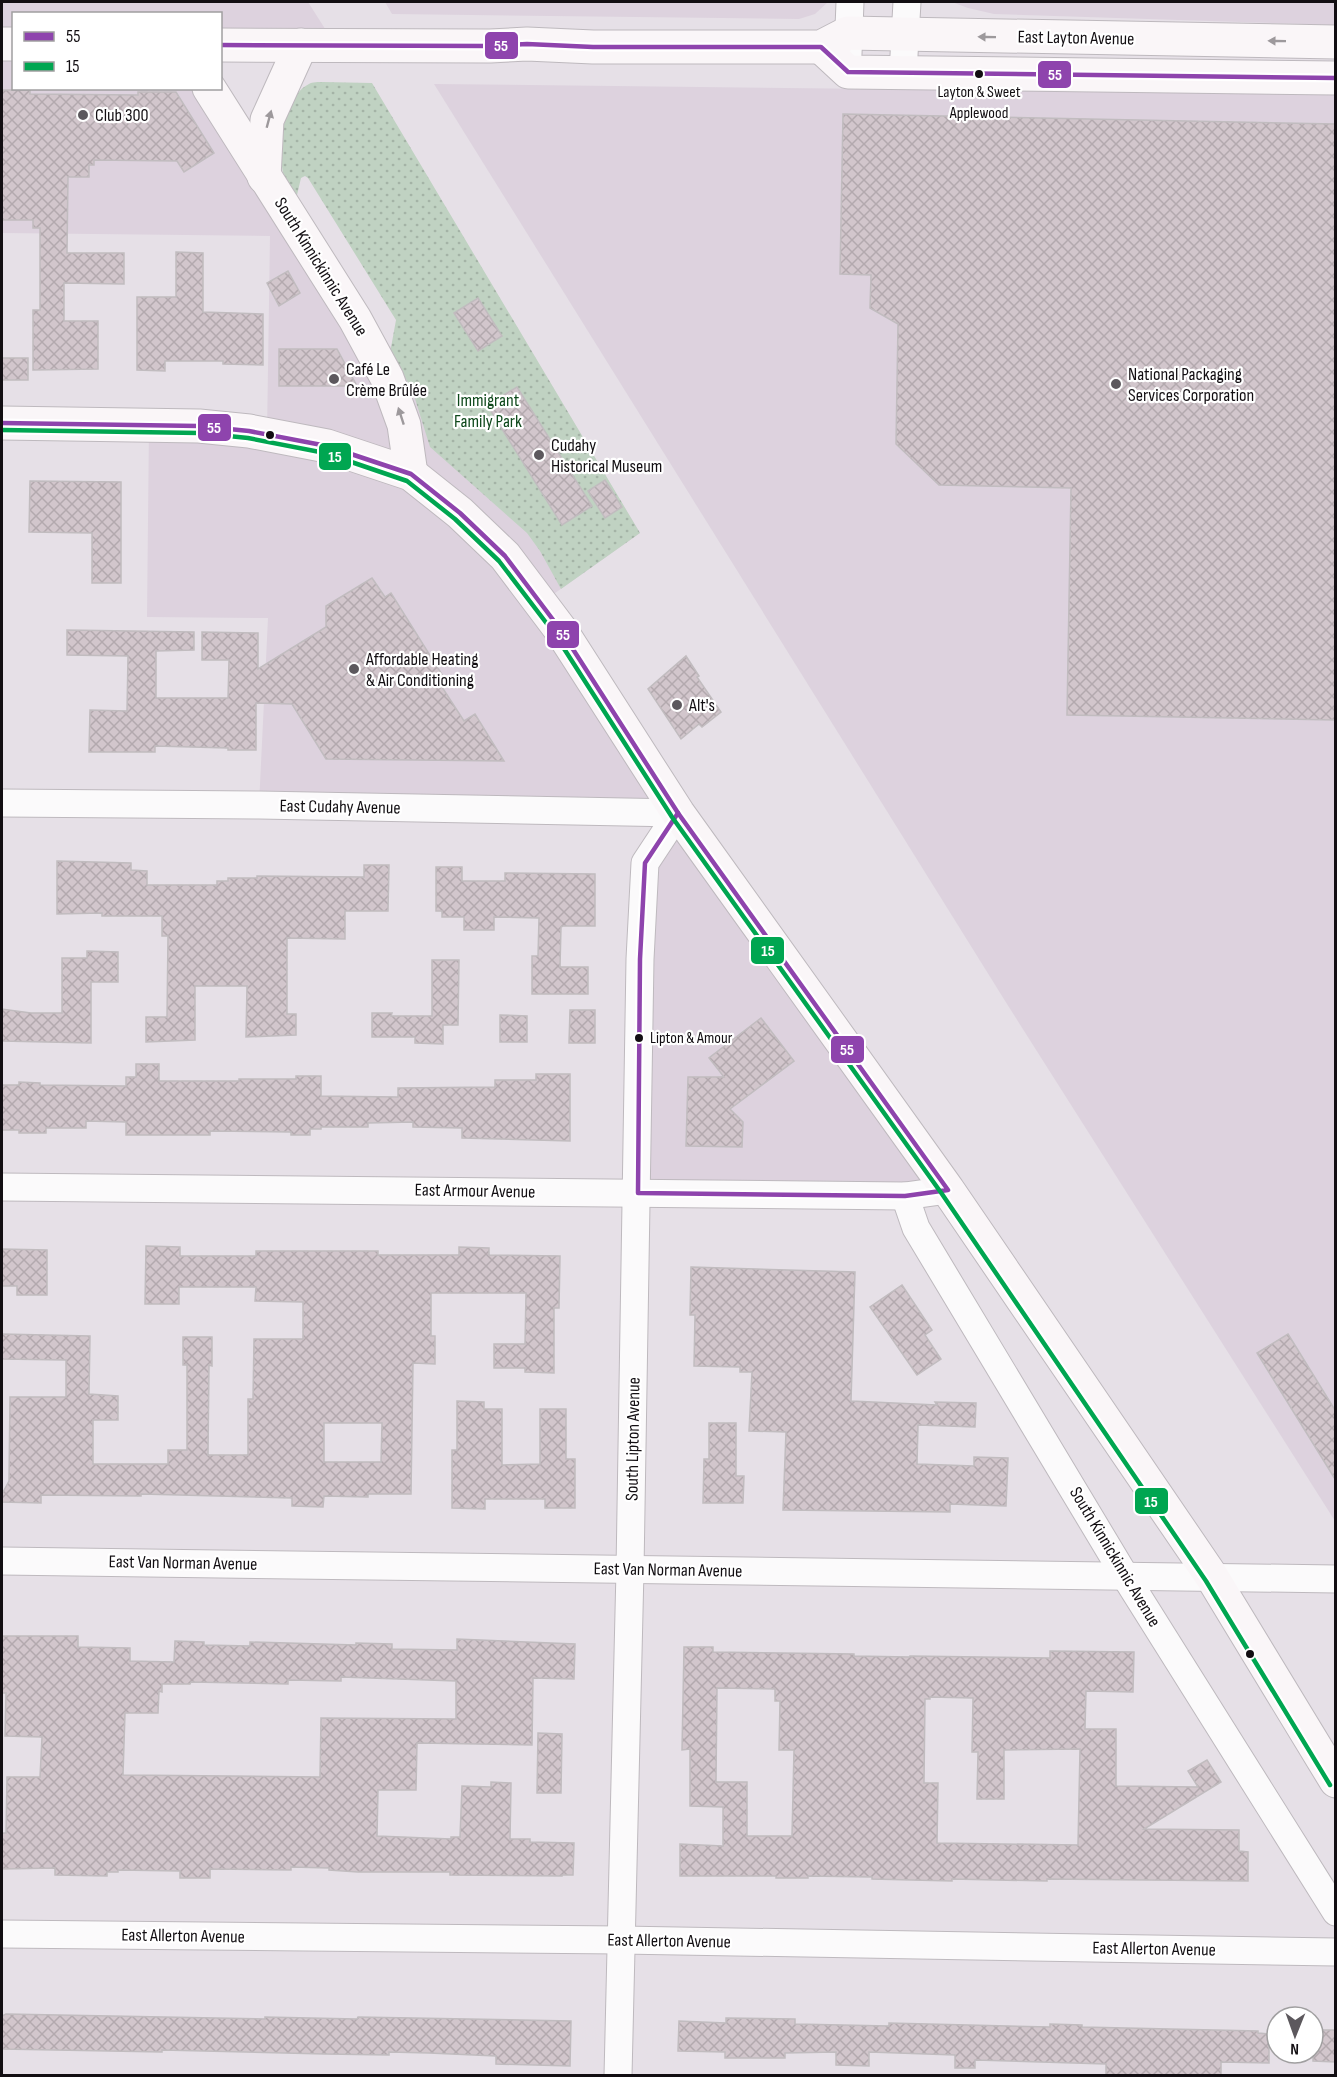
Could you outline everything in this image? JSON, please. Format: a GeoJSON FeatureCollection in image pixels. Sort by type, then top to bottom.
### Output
{"type":"FeatureCollection","features":[{"type":"Feature","properties":{"kind":"street"},"geometry":{"type":"LineString","coordinates":[[903,73],[907,2]]}},
{"type":"Feature","properties":{"kind":"street","name":"East Layton Avenue"},"geometry":{"type":"LineString","coordinates":[[839,27],[848,72],[1335,78]]}},
{"type":"Feature","properties":{"kind":"street","name":"East Layton Avenue"},"geometry":{"type":"LineString","coordinates":[[222,45],[490,46],[527,44],[593,47],[839,27],[906,35],[1335,42]]}},
{"type":"Feature","properties":{"kind":"street","name":"South Kinnickinnic Avenue"},"geometry":{"type":"LineString","coordinates":[[264,177],[267,120],[300,45]]}},
{"type":"Feature","properties":{"kind":"street","name":"South Kinnickinnic Avenue"},"geometry":{"type":"LineString","coordinates":[[210,90],[355,319],[387,378],[404,425],[411,474]]}},
{"type":"Feature","properties":{"kind":"street"},"geometry":{"type":"LineString","coordinates":[[2,423],[199,426],[249,431],[327,446],[411,474],[460,513],[505,556],[560,629],[678,813],[948,1190],[1212,1577],[1335,1781]]}},
{"type":"Feature","properties":{"kind":"street","name":"East Cudahy Avenue"},"geometry":{"type":"LineString","coordinates":[[2,803],[678,813]]}},
{"type":"Feature","properties":{"kind":"street","name":"South Lipton Avenue"},"geometry":{"type":"LineString","coordinates":[[618,2076],[638,1193],[640,959],[645,863],[678,813]]}},
{"type":"Feature","properties":{"kind":"street","name":"East Armour Avenue"},"geometry":{"type":"LineString","coordinates":[[2,1187],[905,1196],[948,1190]]}},
{"type":"Feature","properties":{"kind":"street","name":"South Kinnickinnic Avenue"},"geometry":{"type":"LineString","coordinates":[[905,1196],[916,1228],[1125,1576],[1335,1911]]}},
{"type":"Feature","properties":{"kind":"street","name":"East Van Norman Avenue"},"geometry":{"type":"LineString","coordinates":[[2,1561],[1335,1579]]}},
{"type":"Feature","properties":{"kind":"street","name":"East Allerton Avenue"},"geometry":{"type":"LineString","coordinates":[[2,1934],[621,1940],[1335,1952]]}},
{"type":"Feature","properties":{"kind":"shaded area"},"geometry":{"type":"Polygon","coordinates":[[[2,2],[308,2],[336,46],[222,45],[222,12],[12,12],[12,90],[210,90],[376,356],[489,281],[640,533],[541,603],[948,1190],[638,1193],[645,863],[678,813],[259,805],[268,618],[147,617],[149,425],[267,434],[270,236],[2,233],[2,2]]]}},
{"type":"Feature","properties":{"kind":"shaded area"},"geometry":{"type":"Polygon","coordinates":[[[385,2],[828,2],[815,14],[799,19],[392,14],[385,2]]]}},
{"type":"Feature","properties":{"kind":"shaded area"},"geometry":{"type":"Polygon","coordinates":[[[952,2],[1335,2],[1335,25],[994,14],[952,2]]]}},
{"type":"Feature","properties":{"kind":"shaded area"},"geometry":{"type":"Polygon","coordinates":[[[434,84],[1335,94],[1335,1521],[1007,1004],[434,84]]]}},
{"type":"Feature","properties":{"kind":"green space","name":"Immigrant Family Park"},"geometry":{"type":"Polygon","coordinates":[[[316,82],[372,83],[640,533],[561,589],[527,533],[430,447],[412,389],[390,353],[396,320],[308,178],[305,176],[301,178],[297,195],[293,196],[287,185],[281,155],[282,137],[285,120],[299,92],[310,83],[316,82]]]}},
{"type":"Feature","properties":{"kind":"building"},"geometry":{"type":"Polygon","coordinates":[[[2,90],[30,90],[30,94],[138,95],[138,92],[176,92],[214,153],[184,172],[177,161],[94,160],[94,165],[89,165],[89,177],[68,177],[67,253],[124,253],[124,284],[64,283],[64,321],[98,321],[98,369],[33,370],[33,310],[40,310],[40,228],[33,228],[33,220],[2,220],[2,90]]]}},
{"type":"Feature","properties":{"kind":"building","name":"National Packaging Services Corporation"},"geometry":{"type":"Polygon","coordinates":[[[843,114],[1335,124],[1335,720],[1067,715],[1071,488],[939,485],[896,444],[898,324],[870,308],[871,275],[840,274],[843,114]]]}},
{"type":"Feature","properties":{"kind":"building"},"geometry":{"type":"Polygon","coordinates":[[[176,252],[203,253],[203,312],[263,314],[263,365],[223,364],[223,361],[165,361],[165,371],[137,370],[137,297],[176,297],[176,252]]]}},
{"type":"Feature","properties":{"kind":"building"},"geometry":{"type":"Polygon","coordinates":[[[288,271],[300,293],[279,306],[267,283],[288,271]]]}},
{"type":"Feature","properties":{"kind":"building"},"geometry":{"type":"Polygon","coordinates":[[[478,298],[502,336],[478,351],[454,313],[478,298]]]}},
{"type":"Feature","properties":{"kind":"building"},"geometry":{"type":"Polygon","coordinates":[[[279,349],[337,349],[357,386],[279,386],[279,349]]]}},
{"type":"Feature","properties":{"kind":"building"},"geometry":{"type":"Polygon","coordinates":[[[2,358],[28,358],[28,380],[2,380],[2,358]]]}},
{"type":"Feature","properties":{"kind":"building","name":"Cudahy Historical Museum"},"geometry":{"type":"Polygon","coordinates":[[[517,387],[592,506],[562,525],[487,405],[517,387]]]}},
{"type":"Feature","properties":{"kind":"building"},"geometry":{"type":"Polygon","coordinates":[[[605,480],[622,507],[605,518],[588,491],[605,480]]]}},
{"type":"Feature","properties":{"kind":"building"},"geometry":{"type":"Polygon","coordinates":[[[30,481],[121,482],[121,583],[92,583],[92,533],[29,532],[30,481]]]}},
{"type":"Feature","properties":{"kind":"building","name":"Affordable Heating & Air Conditioning"},"geometry":{"type":"Polygon","coordinates":[[[372,578],[385,597],[391,593],[446,681],[440,684],[464,721],[475,714],[504,761],[326,759],[292,704],[256,703],[256,750],[155,746],[155,752],[89,752],[90,710],[127,711],[128,656],[67,655],[67,630],[194,632],[194,650],[156,651],[156,698],[228,698],[229,660],[202,660],[202,632],[258,633],[258,669],[326,627],[326,606],[372,578]]]}},
{"type":"Feature","properties":{"kind":"building"},"geometry":{"type":"Polygon","coordinates":[[[686,656],[699,676],[697,677],[721,712],[702,727],[699,724],[681,739],[648,689],[686,656]]]}},
{"type":"Feature","properties":{"kind":"building"},"geometry":{"type":"Polygon","coordinates":[[[57,861],[131,863],[131,870],[147,871],[147,885],[217,885],[217,881],[228,881],[228,878],[257,878],[257,876],[364,877],[364,865],[389,865],[388,911],[345,911],[345,939],[287,938],[287,1014],[296,1014],[296,1035],[246,1037],[247,986],[195,986],[195,1040],[146,1042],[146,1017],[167,1017],[168,936],[162,936],[162,916],[102,916],[102,913],[57,914],[57,861]]]}},
{"type":"Feature","properties":{"kind":"building"},"geometry":{"type":"Polygon","coordinates":[[[436,867],[462,867],[462,881],[505,881],[505,873],[595,874],[595,926],[561,927],[560,967],[588,967],[588,994],[532,994],[532,956],[538,956],[539,918],[494,917],[494,930],[464,930],[464,917],[442,917],[442,911],[436,911],[436,867]]]}},
{"type":"Feature","properties":{"kind":"building"},"geometry":{"type":"Polygon","coordinates":[[[87,951],[118,952],[118,982],[91,982],[91,1043],[2,1041],[2,1009],[31,1013],[62,1013],[62,958],[87,958],[87,951]]]}},
{"type":"Feature","properties":{"kind":"building"},"geometry":{"type":"Polygon","coordinates":[[[432,960],[459,960],[458,1025],[443,1025],[443,1044],[415,1043],[415,1037],[372,1037],[372,1013],[392,1013],[391,1016],[432,1016],[432,960]]]}},
{"type":"Feature","properties":{"kind":"building"},"geometry":{"type":"Polygon","coordinates":[[[570,1010],[595,1010],[595,1043],[569,1043],[570,1010]]]}},
{"type":"Feature","properties":{"kind":"building"},"geometry":{"type":"Polygon","coordinates":[[[500,1015],[527,1016],[527,1042],[500,1042],[500,1015]]]}},
{"type":"Feature","properties":{"kind":"building"},"geometry":{"type":"Polygon","coordinates":[[[761,1018],[794,1061],[730,1109],[743,1122],[742,1147],[686,1146],[688,1077],[724,1077],[709,1058],[761,1018]]]}},
{"type":"Feature","properties":{"kind":"building"},"geometry":{"type":"Polygon","coordinates":[[[136,1064],[159,1064],[159,1081],[239,1081],[239,1079],[296,1079],[296,1076],[321,1076],[321,1096],[398,1097],[398,1088],[495,1087],[495,1080],[536,1080],[536,1074],[570,1074],[570,1141],[462,1138],[462,1128],[413,1127],[413,1122],[368,1123],[368,1127],[321,1127],[321,1129],[310,1129],[310,1135],[291,1135],[291,1132],[210,1131],[210,1135],[126,1135],[126,1122],[86,1121],[86,1128],[46,1128],[46,1133],[19,1133],[19,1130],[2,1130],[2,1085],[19,1085],[19,1082],[40,1083],[40,1085],[126,1086],[126,1077],[136,1077],[136,1064]]]}},
{"type":"Feature","properties":{"kind":"building"},"geometry":{"type":"Polygon","coordinates":[[[146,1246],[180,1247],[180,1256],[256,1256],[256,1251],[378,1251],[378,1255],[459,1255],[459,1247],[489,1248],[489,1255],[560,1256],[559,1308],[554,1308],[554,1373],[525,1372],[525,1368],[494,1368],[494,1344],[525,1344],[526,1293],[431,1293],[431,1336],[435,1336],[435,1364],[413,1363],[411,1494],[368,1494],[368,1497],[324,1496],[323,1507],[292,1506],[292,1498],[141,1494],[141,1496],[41,1495],[41,1503],[2,1502],[2,1494],[9,1481],[10,1397],[66,1397],[66,1360],[2,1359],[2,1334],[90,1336],[89,1394],[118,1396],[118,1420],[93,1420],[93,1464],[168,1464],[168,1450],[187,1450],[187,1365],[183,1365],[183,1337],[212,1337],[212,1366],[209,1365],[208,1455],[248,1455],[248,1399],[253,1399],[254,1339],[303,1339],[303,1302],[255,1301],[256,1287],[179,1287],[179,1304],[145,1304],[146,1246]],[[324,1423],[324,1462],[381,1462],[382,1423],[324,1423]]]}},
{"type":"Feature","properties":{"kind":"building"},"geometry":{"type":"Polygon","coordinates":[[[2,1249],[47,1250],[47,1295],[17,1295],[17,1286],[2,1286],[2,1249]]]}},
{"type":"Feature","properties":{"kind":"building"},"geometry":{"type":"Polygon","coordinates":[[[691,1267],[855,1272],[851,1401],[937,1405],[935,1402],[976,1403],[975,1427],[918,1425],[917,1464],[974,1466],[974,1457],[1008,1458],[1006,1506],[950,1504],[950,1512],[783,1510],[786,1432],[749,1431],[752,1372],[740,1372],[740,1367],[694,1366],[695,1315],[690,1315],[691,1267]]]}},
{"type":"Feature","properties":{"kind":"building"},"geometry":{"type":"Polygon","coordinates":[[[902,1285],[932,1330],[925,1335],[941,1359],[917,1375],[870,1307],[902,1285]]]}},
{"type":"Feature","properties":{"kind":"building"},"geometry":{"type":"Polygon","coordinates":[[[1288,1334],[1335,1410],[1335,1479],[1257,1353],[1288,1334]]]}},
{"type":"Feature","properties":{"kind":"building"},"geometry":{"type":"Polygon","coordinates":[[[457,1401],[484,1402],[484,1409],[502,1409],[502,1465],[540,1464],[540,1409],[566,1409],[566,1459],[575,1459],[575,1508],[545,1508],[545,1499],[485,1499],[485,1509],[452,1508],[452,1450],[457,1450],[457,1401]]]}},
{"type":"Feature","properties":{"kind":"building"},"geometry":{"type":"Polygon","coordinates":[[[709,1423],[736,1423],[736,1476],[744,1476],[743,1503],[703,1503],[704,1459],[709,1459],[709,1423]]]}},
{"type":"Feature","properties":{"kind":"building"},"geometry":{"type":"Polygon","coordinates":[[[2,1636],[78,1636],[78,1647],[130,1648],[130,1661],[174,1662],[175,1641],[204,1642],[204,1645],[250,1646],[250,1642],[392,1644],[392,1649],[457,1650],[457,1639],[575,1644],[574,1679],[533,1678],[532,1745],[417,1743],[416,1790],[378,1790],[377,1836],[451,1839],[451,1837],[460,1837],[462,1786],[491,1787],[491,1782],[511,1783],[510,1839],[574,1843],[573,1875],[450,1875],[450,1872],[358,1872],[329,1870],[329,1868],[291,1867],[291,1870],[210,1869],[210,1878],[180,1878],[180,1871],[118,1870],[118,1872],[107,1872],[107,1876],[55,1875],[55,1868],[2,1869],[2,1833],[6,1833],[7,1777],[40,1777],[42,1737],[5,1736],[6,1693],[2,1693],[2,1636]],[[341,1677],[341,1681],[288,1680],[288,1684],[191,1682],[190,1684],[162,1684],[162,1692],[159,1691],[158,1713],[125,1713],[123,1775],[320,1777],[321,1718],[456,1719],[456,1681],[341,1677]]]}},
{"type":"Feature","properties":{"kind":"building"},"geometry":{"type":"Polygon","coordinates":[[[684,1647],[713,1647],[713,1652],[910,1657],[1050,1658],[1050,1651],[1134,1652],[1133,1692],[1086,1691],[1085,1729],[1116,1729],[1116,1786],[1198,1787],[1188,1771],[1207,1760],[1221,1782],[1144,1829],[1239,1830],[1239,1851],[1248,1852],[1248,1881],[952,1879],[952,1881],[872,1879],[872,1877],[680,1876],[680,1844],[723,1846],[723,1807],[690,1806],[690,1749],[682,1750],[684,1647]],[[717,1688],[716,1782],[747,1782],[747,1836],[792,1836],[794,1750],[779,1750],[780,1701],[775,1701],[775,1689],[717,1688]],[[930,1697],[930,1699],[925,1699],[924,1783],[938,1783],[937,1843],[1078,1845],[1080,1749],[1004,1750],[1004,1799],[977,1799],[978,1752],[972,1752],[973,1698],[930,1697]]]}},
{"type":"Feature","properties":{"kind":"building"},"geometry":{"type":"Polygon","coordinates":[[[538,1733],[562,1734],[561,1793],[537,1793],[538,1733]]]}},
{"type":"Feature","properties":{"kind":"building"},"geometry":{"type":"Polygon","coordinates":[[[6,2014],[571,2021],[570,2066],[496,2064],[496,2056],[429,2053],[389,2052],[389,2055],[2,2049],[2,2016],[6,2014]]]}},
{"type":"Feature","properties":{"kind":"building"},"geometry":{"type":"Polygon","coordinates":[[[726,2018],[795,2019],[795,2024],[889,2026],[889,2023],[1050,2027],[1050,2024],[1082,2025],[1082,2027],[1258,2031],[1258,2033],[1265,2034],[1265,2063],[1221,2062],[1221,2075],[1106,2076],[1106,2064],[975,2060],[975,2068],[955,2068],[955,2055],[869,2052],[869,2066],[836,2065],[836,2052],[785,2053],[785,2058],[725,2058],[725,2052],[678,2051],[679,2021],[726,2023],[726,2018]]]}},
{"type":"Feature","properties":{"kind":"building"},"geometry":{"type":"Polygon","coordinates":[[[1325,2030],[1335,2030],[1335,2062],[1325,2062],[1325,2030]]]}},
{"type":"Feature","properties":{"kind":"transit line","name":"55"},"geometry":{"type":"LineString","coordinates":[[222,45],[490,46],[527,44],[593,47],[821,47],[848,72],[1336,78]]}},
{"type":"Feature","properties":{"kind":"transit line","name":"55"},"geometry":{"type":"LineString","coordinates":[[2,423],[199,426],[249,431],[327,446],[411,474],[460,513],[505,556],[560,629],[678,813]]}},
{"type":"Feature","properties":{"kind":"transit line","name":"15"},"geometry":{"type":"LineString","coordinates":[[2,430],[199,433],[248,438],[325,453],[407,481],[455,519],[499,561],[554,633],[672,817],[942,1194],[1206,1581],[1330,1785]]}},
{"type":"Feature","properties":{"kind":"transit line","name":"55"},"geometry":{"type":"LineString","coordinates":[[678,813],[948,1190],[905,1196],[638,1193],[640,959],[645,863],[678,813]]}},
{"type":"Feature","properties":{"kind":"place","name":"Layton & Sweet Applewood"},"geometry":{"type":"Point","coordinates":[979,74]}},
{"type":"Feature","properties":{"kind":"place","name":"Club 300"},"geometry":{"type":"Point","coordinates":[83,115]}},
{"type":"Feature","properties":{"kind":"place","name":"Café Le Crème Brûlée"},"geometry":{"type":"Point","coordinates":[334,379]}},
{"type":"Feature","properties":{"kind":"place","name":"National Packaging Services Corporation"},"geometry":{"type":"Point","coordinates":[1116,384]}},
{"type":"Feature","properties":{"kind":"place","name":"Cudahy Historical Museum"},"geometry":{"type":"Point","coordinates":[539,455]}},
{"type":"Feature","properties":{"kind":"place","name":"Affordable Heating & Air Conditioning"},"geometry":{"type":"Point","coordinates":[354,669]}},
{"type":"Feature","properties":{"kind":"place","name":"Alt's"},"geometry":{"type":"Point","coordinates":[677,705]}},
{"type":"Feature","properties":{"kind":"place","name":"Lipton & Amour"},"geometry":{"type":"Point","coordinates":[639,1038]}}]}
